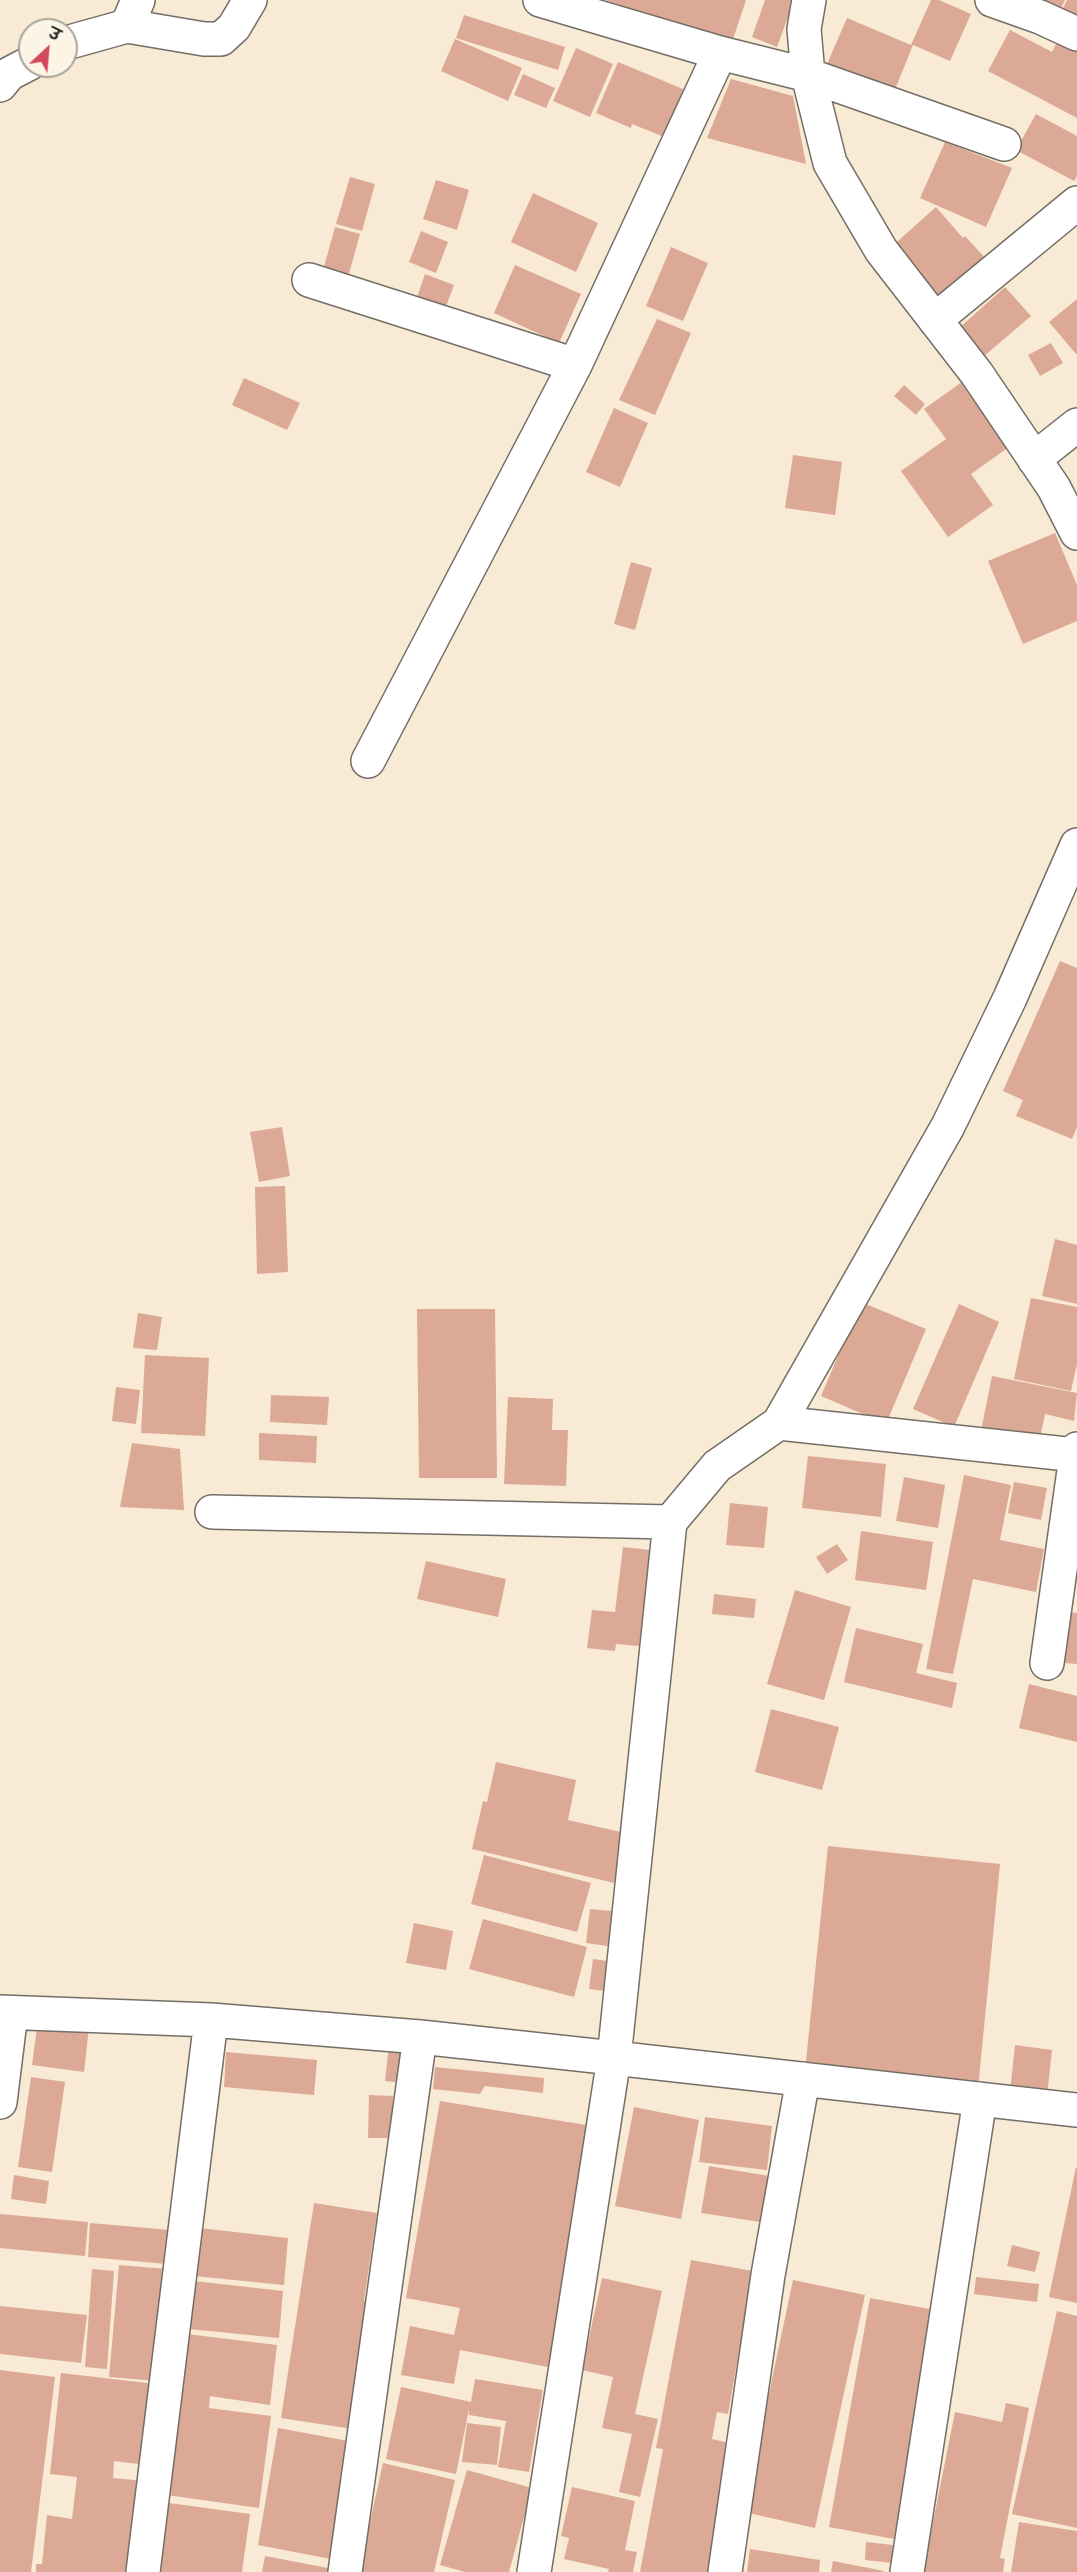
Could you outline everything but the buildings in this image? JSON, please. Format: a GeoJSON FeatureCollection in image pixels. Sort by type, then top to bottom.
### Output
{"type":"FeatureCollection","features":[{"type":"Feature","properties":{"kind":"street"},"geometry":{"type":"LineString","coordinates":[[78,38],[132,13],[204,39],[221,39],[234,27],[250,0]]}},
{"type":"Feature","properties":{"kind":"street"},"geometry":{"type":"LineString","coordinates":[[540,0],[720,53],[808,75],[1004,144]]}},
{"type":"Feature","properties":{"kind":"street"},"geometry":{"type":"LineString","coordinates":[[809,0],[804,29],[808,75],[830,163],[881,250],[977,374],[1054,488],[1077,533]]}},
{"type":"Feature","properties":{"kind":"street"},"geometry":{"type":"LineString","coordinates":[[992,0],[1040,17],[1077,34]]}},
{"type":"Feature","properties":{"kind":"street"},"geometry":{"type":"LineString","coordinates":[[368,761],[575,365],[720,53]]}},
{"type":"Feature","properties":{"kind":"street"},"geometry":{"type":"LineString","coordinates":[[0,85],[9,74],[18,69]]}},
{"type":"Feature","properties":{"kind":"street"},"geometry":{"type":"LineString","coordinates":[[935,320],[1077,203]]}},
{"type":"Feature","properties":{"kind":"street"},"geometry":{"type":"LineString","coordinates":[[309,280],[575,365]]}},
{"type":"Feature","properties":{"kind":"street"},"geometry":{"type":"LineString","coordinates":[[1034,459],[1077,425]]}},
{"type":"Feature","properties":{"kind":"street"},"geometry":{"type":"LineString","coordinates":[[534,2572],[614,2058],[670,1522],[717,1466],[779,1423],[948,1126],[1010,998],[1077,845]]}},
{"type":"Feature","properties":{"kind":"street"},"geometry":{"type":"LineString","coordinates":[[779,1423],[1077,1455]]}},
{"type":"Feature","properties":{"kind":"street"},"geometry":{"type":"LineString","coordinates":[[1047,1663],[1077,1449]]}},
{"type":"Feature","properties":{"kind":"street"},"geometry":{"type":"LineString","coordinates":[[212,1512],[670,1522]]}},
{"type":"Feature","properties":{"kind":"street"},"geometry":{"type":"LineString","coordinates":[[0,2102],[5,2012],[211,2020],[420,2037],[1077,2110]]}},
{"type":"Feature","properties":{"kind":"street"},"geometry":{"type":"LineString","coordinates":[[143,2572],[211,2020]]}},
{"type":"Feature","properties":{"kind":"street"},"geometry":{"type":"LineString","coordinates":[[345,2572],[420,2037]]}},
{"type":"Feature","properties":{"kind":"street"},"geometry":{"type":"LineString","coordinates":[[725,2572],[768,2275],[803,2079]]}},
{"type":"Feature","properties":{"kind":"street"},"geometry":{"type":"LineString","coordinates":[[907,2572],[980,2098]]}}]}
